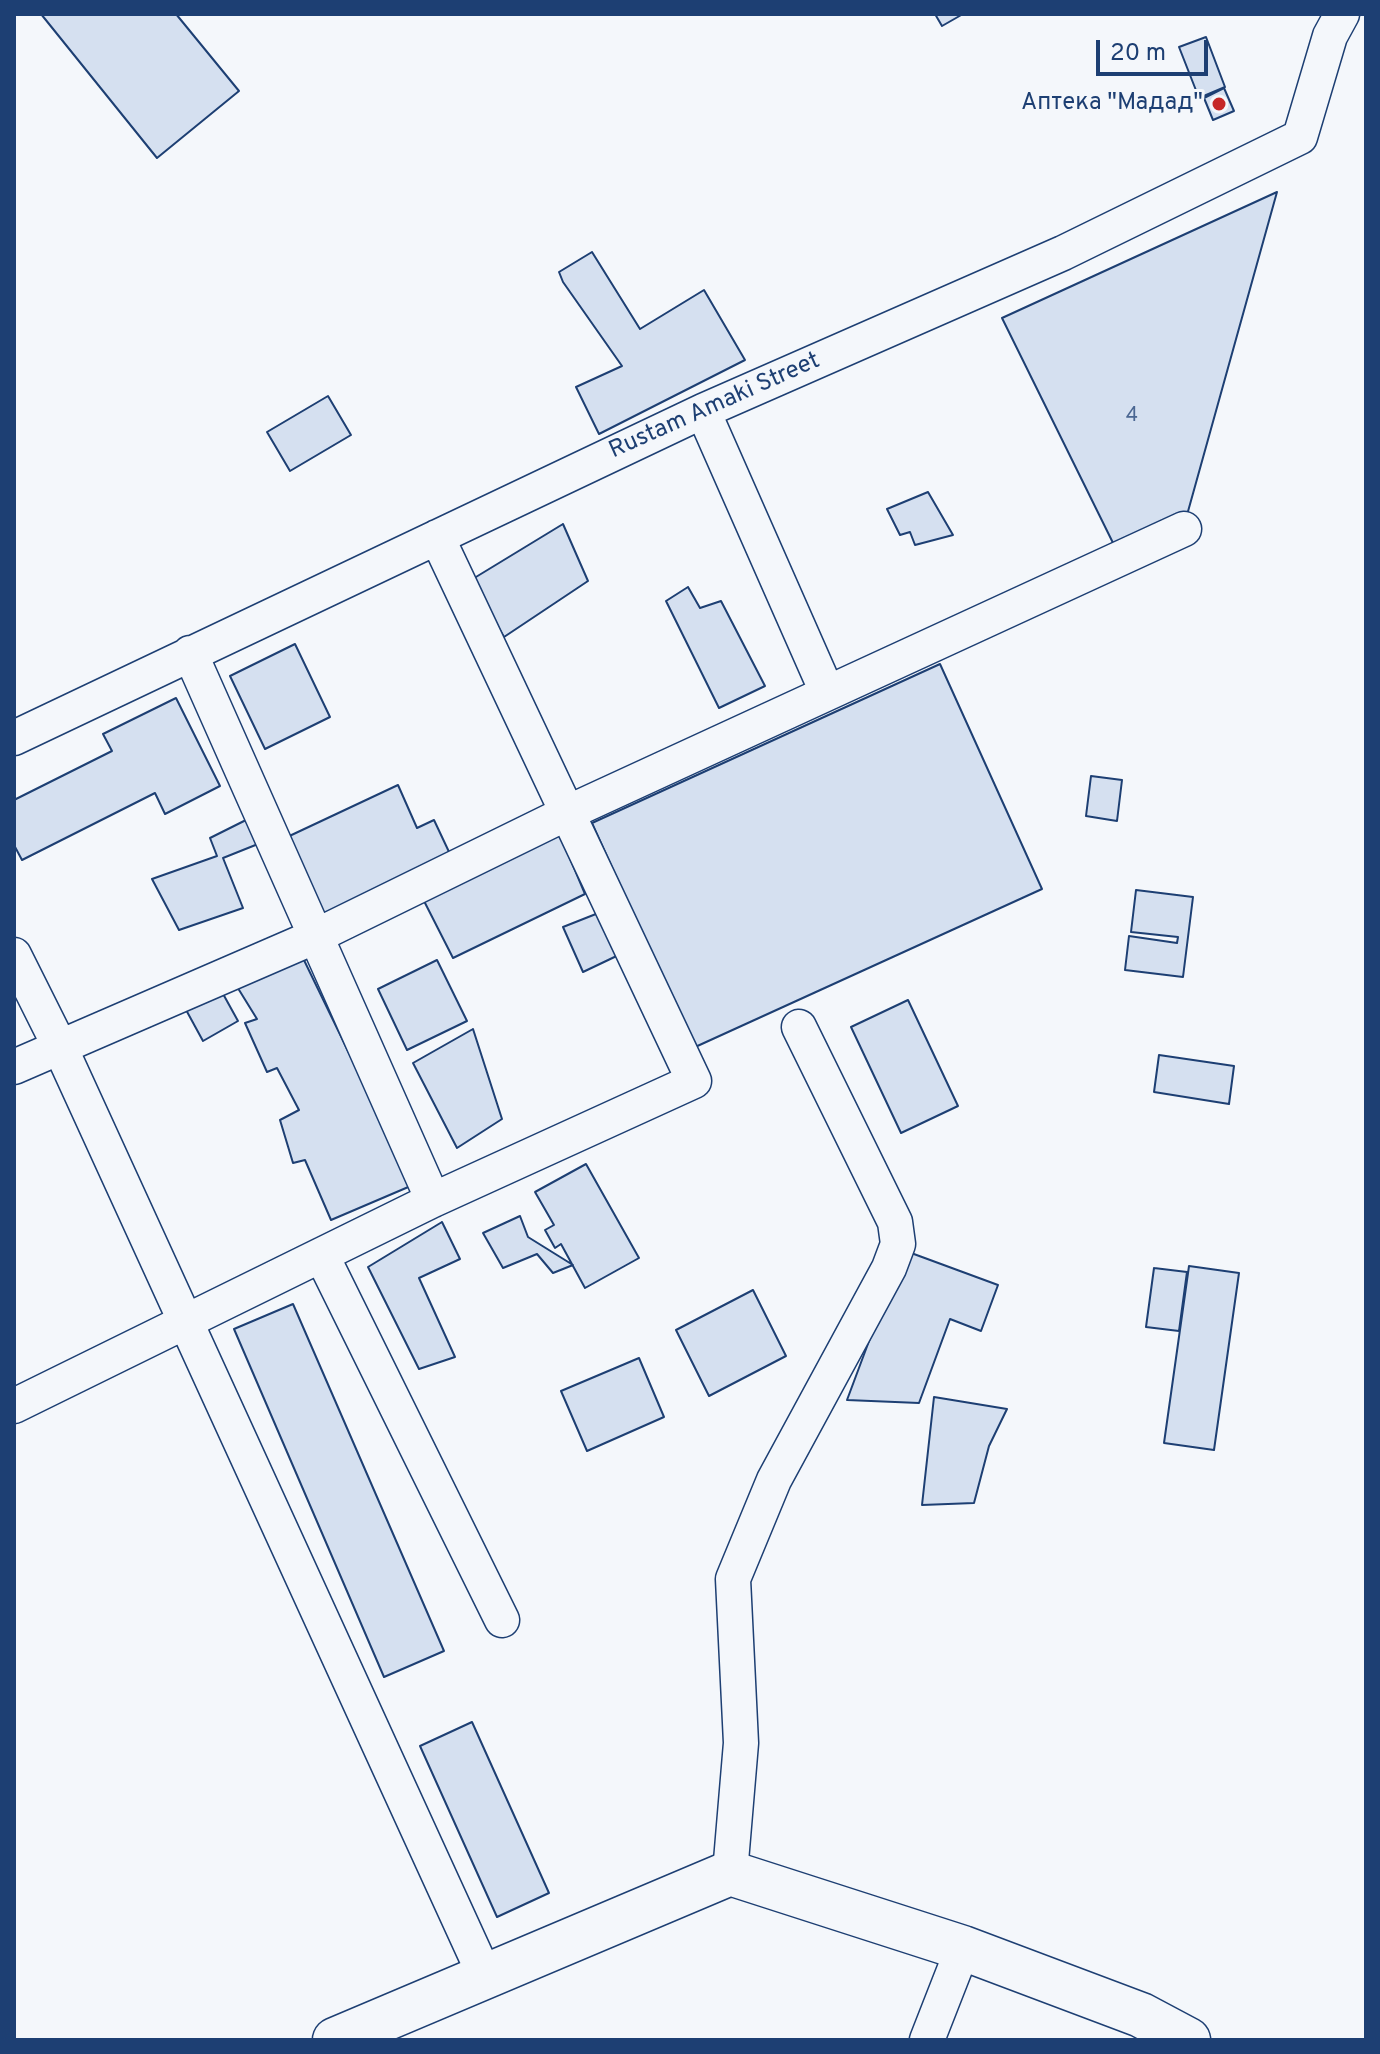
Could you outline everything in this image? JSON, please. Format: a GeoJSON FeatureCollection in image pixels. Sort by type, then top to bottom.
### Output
{"type":"FeatureCollection","features":[{"type":"Feature","properties":{"kind":"street","name":"Rustam Amaki Street"},"geometry":{"type":"LineString","coordinates":[[14,738],[703,411],[1063,253],[1300,137],[1330,36],[1342,14]]}},
{"type":"Feature","properties":{"kind":"street"},"geometry":{"type":"LineString","coordinates":[[703,411],[827,692]]}},
{"type":"Feature","properties":{"kind":"street"},"geometry":{"type":"LineString","coordinates":[[14,1067],[314,937],[567,813],[1184,529]]}},
{"type":"Feature","properties":{"kind":"street"},"geometry":{"type":"LineString","coordinates":[[14,1406],[433,1200],[694,1081],[437,537]]}},
{"type":"Feature","properties":{"kind":"street"},"geometry":{"type":"LineString","coordinates":[[190,653],[433,1200]]}},
{"type":"Feature","properties":{"kind":"street"},"geometry":{"type":"LineString","coordinates":[[14,955],[187,1322],[485,1976]]}},
{"type":"Feature","properties":{"kind":"street"},"geometry":{"type":"LineString","coordinates":[[730,1873],[741,1743],[733,1579],[774,1480],[889,1268],[898,1244],[895,1222],[799,1027]]}},
{"type":"Feature","properties":{"kind":"street"},"geometry":{"type":"LineString","coordinates":[[322,1256],[502,1620]]}},
{"type":"Feature","properties":{"kind":"street"},"geometry":{"type":"LineString","coordinates":[[335,2040],[730,1873],[963,1948],[1141,2015],[1188,2040]]}},
{"type":"Feature","properties":{"kind":"street"},"geometry":{"type":"LineString","coordinates":[[927,2040],[963,1948]]}},
{"type":"Feature","properties":{"kind":"building"},"geometry":{"type":"Polygon","coordinates":[[[41,14],[176,14],[239,91],[157,158],[41,14]]]}},
{"type":"Feature","properties":{"kind":"building"},"geometry":{"type":"Polygon","coordinates":[[[935,14],[963,14],[942,26],[935,14]]]}},
{"type":"Feature","properties":{"kind":"building"},"geometry":{"type":"Polygon","coordinates":[[[1206,37],[1225,87],[1199,98],[1179,47],[1206,37]]]}},
{"type":"Feature","properties":{"kind":"building","name":"Аптека \"Мадад\""},"geometry":{"type":"Polygon","coordinates":[[[1224,88],[1234,111],[1213,120],[1204,98],[1224,88]]]}},
{"type":"Feature","properties":{"kind":"building"},"geometry":{"type":"Polygon","coordinates":[[[1277,192],[1187,515],[1117,551],[1002,318],[1277,192]]]}},
{"type":"Feature","properties":{"kind":"building"},"geometry":{"type":"Polygon","coordinates":[[[592,252],[640,329],[704,290],[745,360],[599,434],[576,387],[622,366],[559,272],[592,252]]]}},
{"type":"Feature","properties":{"kind":"building"},"geometry":{"type":"Polygon","coordinates":[[[328,396],[351,435],[290,471],[267,432],[328,396]]]}},
{"type":"Feature","properties":{"kind":"building"},"geometry":{"type":"Polygon","coordinates":[[[928,492],[953,535],[915,545],[910,532],[900,535],[887,509],[928,492]]]}},
{"type":"Feature","properties":{"kind":"building"},"geometry":{"type":"Polygon","coordinates":[[[563,524],[588,581],[504,637],[471,580],[563,524]]]}},
{"type":"Feature","properties":{"kind":"building"},"geometry":{"type":"Polygon","coordinates":[[[688,587],[700,608],[721,601],[765,686],[719,708],[666,601],[688,587]]]}},
{"type":"Feature","properties":{"kind":"building"},"geometry":{"type":"Polygon","coordinates":[[[295,644],[330,717],[265,749],[230,676],[295,644]]]}},
{"type":"Feature","properties":{"kind":"building"},"geometry":{"type":"Polygon","coordinates":[[[940,664],[1042,889],[693,1048],[592,823],[940,664]]]}},
{"type":"Feature","properties":{"kind":"building"},"geometry":{"type":"Polygon","coordinates":[[[176,698],[220,786],[165,814],[155,793],[22,860],[14,845],[14,800],[112,751],[103,734],[176,698]]]}},
{"type":"Feature","properties":{"kind":"building"},"geometry":{"type":"Polygon","coordinates":[[[1091,776],[1122,780],[1117,821],[1086,816],[1091,776]]]}},
{"type":"Feature","properties":{"kind":"building"},"geometry":{"type":"Polygon","coordinates":[[[398,785],[417,828],[434,820],[450,854],[319,916],[283,839],[398,785]]]}},
{"type":"Feature","properties":{"kind":"building"},"geometry":{"type":"Polygon","coordinates":[[[248,819],[258,844],[223,858],[243,908],[179,930],[152,879],[217,856],[210,838],[248,819]]]}},
{"type":"Feature","properties":{"kind":"building"},"geometry":{"type":"Polygon","coordinates":[[[559,832],[585,894],[453,958],[423,899],[559,832]]]}},
{"type":"Feature","properties":{"kind":"building"},"geometry":{"type":"Polygon","coordinates":[[[1136,890],[1193,897],[1183,977],[1125,970],[1129,936],[1177,943],[1178,937],[1131,932],[1136,890]]]}},
{"type":"Feature","properties":{"kind":"building"},"geometry":{"type":"Polygon","coordinates":[[[601,912],[625,952],[583,972],[563,927],[601,912]]]}},
{"type":"Feature","properties":{"kind":"building"},"geometry":{"type":"Polygon","coordinates":[[[302,956],[413,1185],[331,1220],[305,1160],[293,1163],[280,1120],[299,1110],[277,1068],[267,1072],[245,1023],[257,1019],[236,985],[302,956]]]}},
{"type":"Feature","properties":{"kind":"building"},"geometry":{"type":"Polygon","coordinates":[[[437,960],[467,1021],[407,1050],[378,989],[437,960]]]}},
{"type":"Feature","properties":{"kind":"building"},"geometry":{"type":"Polygon","coordinates":[[[222,992],[238,1021],[203,1041],[185,1008],[222,992]]]}},
{"type":"Feature","properties":{"kind":"building"},"geometry":{"type":"Polygon","coordinates":[[[908,1000],[958,1106],[901,1133],[851,1027],[908,1000]]]}},
{"type":"Feature","properties":{"kind":"building"},"geometry":{"type":"Polygon","coordinates":[[[473,1029],[502,1119],[457,1148],[413,1063],[473,1029]]]}},
{"type":"Feature","properties":{"kind":"building"},"geometry":{"type":"Polygon","coordinates":[[[1159,1055],[1234,1066],[1229,1104],[1154,1092],[1159,1055]]]}},
{"type":"Feature","properties":{"kind":"building"},"geometry":{"type":"Polygon","coordinates":[[[586,1164],[639,1258],[585,1288],[561,1244],[555,1248],[545,1230],[554,1225],[535,1192],[586,1164]]]}},
{"type":"Feature","properties":{"kind":"building"},"geometry":{"type":"Polygon","coordinates":[[[520,1216],[528,1237],[573,1265],[553,1273],[537,1254],[503,1268],[483,1233],[520,1216]]]}},
{"type":"Feature","properties":{"kind":"building"},"geometry":{"type":"Polygon","coordinates":[[[442,1222],[460,1259],[419,1278],[455,1357],[419,1369],[368,1267],[442,1222]]]}},
{"type":"Feature","properties":{"kind":"building"},"geometry":{"type":"Polygon","coordinates":[[[903,1250],[998,1285],[981,1331],[950,1319],[919,1403],[847,1400],[903,1250]]]}},
{"type":"Feature","properties":{"kind":"building"},"geometry":{"type":"Polygon","coordinates":[[[1189,1266],[1239,1273],[1214,1450],[1164,1443],[1189,1266]]]}},
{"type":"Feature","properties":{"kind":"building"},"geometry":{"type":"Polygon","coordinates":[[[1154,1268],[1187,1272],[1179,1331],[1146,1327],[1154,1268]]]}},
{"type":"Feature","properties":{"kind":"building"},"geometry":{"type":"Polygon","coordinates":[[[753,1290],[786,1356],[709,1396],[676,1330],[753,1290]]]}},
{"type":"Feature","properties":{"kind":"building"},"geometry":{"type":"Polygon","coordinates":[[[293,1304],[444,1651],[384,1677],[234,1329],[293,1304]]]}},
{"type":"Feature","properties":{"kind":"building"},"geometry":{"type":"Polygon","coordinates":[[[639,1358],[664,1417],[587,1451],[561,1391],[639,1358]]]}},
{"type":"Feature","properties":{"kind":"building"},"geometry":{"type":"Polygon","coordinates":[[[934,1397],[1007,1409],[989,1446],[974,1503],[922,1505],[934,1397]]]}},
{"type":"Feature","properties":{"kind":"building"},"geometry":{"type":"Polygon","coordinates":[[[472,1722],[549,1893],[497,1917],[420,1746],[472,1722]]]}},
{"type":"Feature","properties":{"kind":"place","name":"Аптека \"Мадад\""},"geometry":{"type":"Point","coordinates":[1219,104]}}]}
